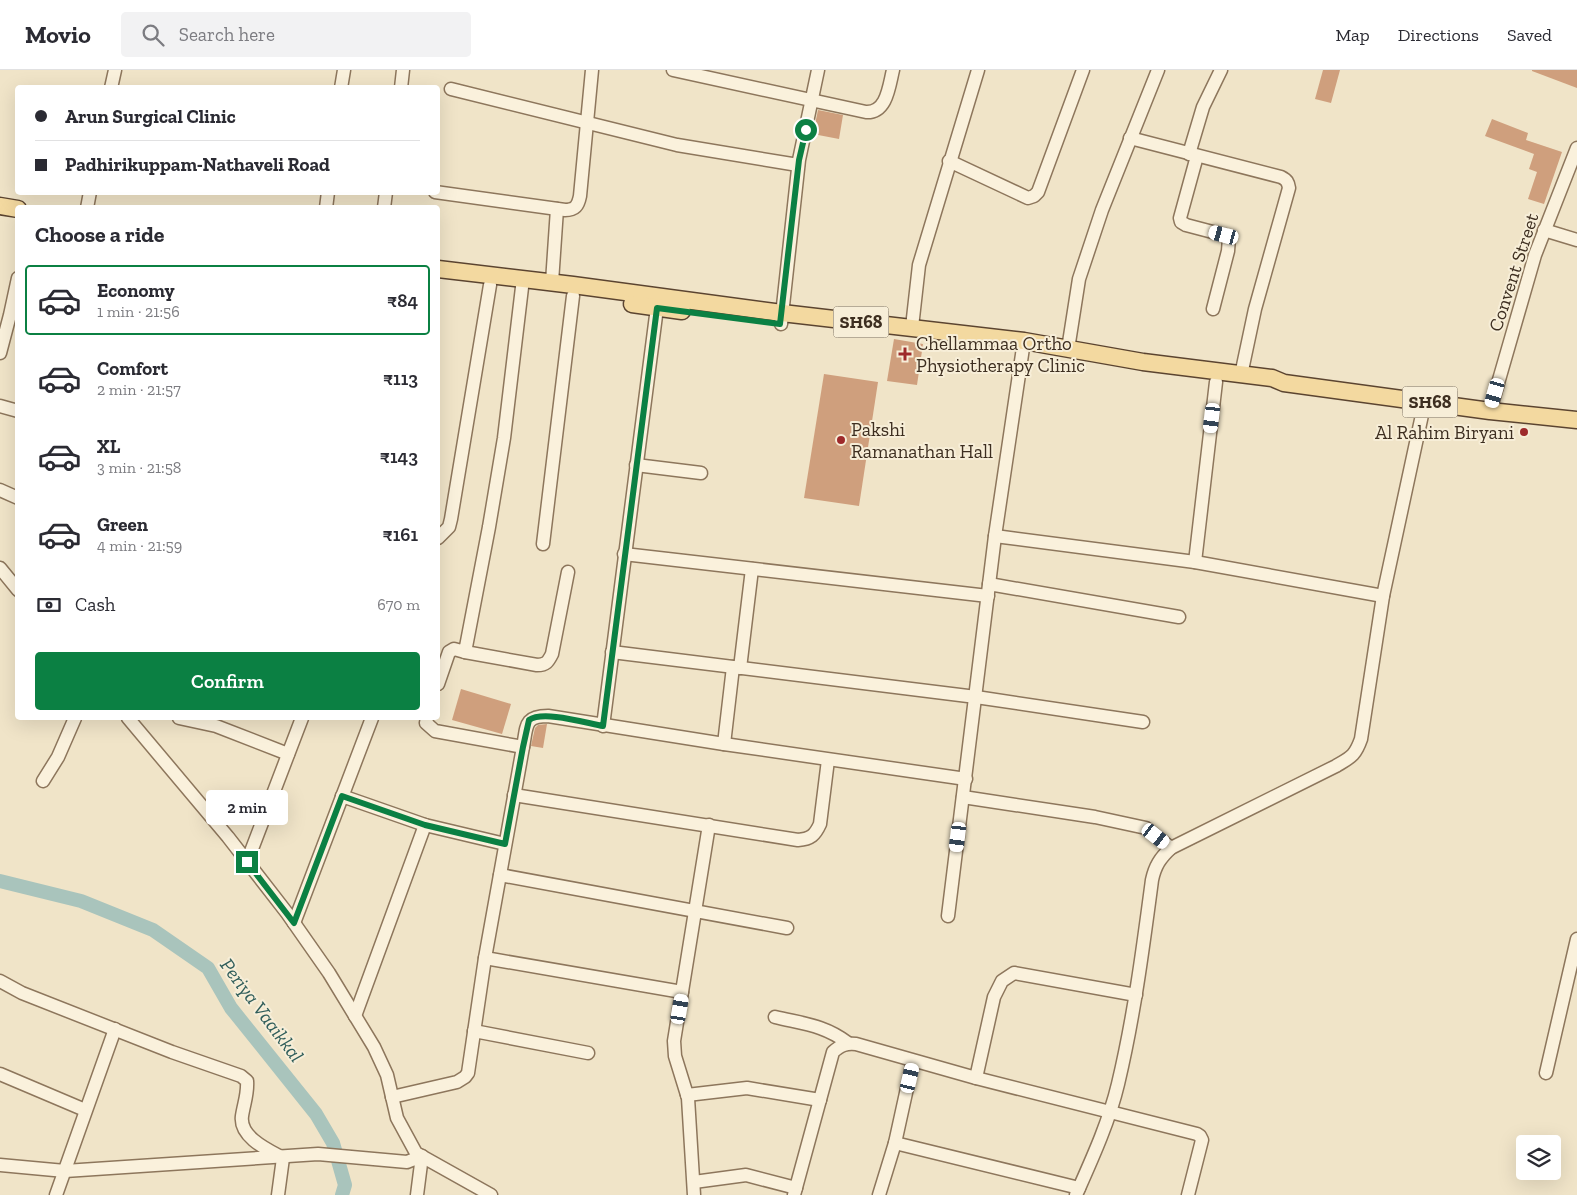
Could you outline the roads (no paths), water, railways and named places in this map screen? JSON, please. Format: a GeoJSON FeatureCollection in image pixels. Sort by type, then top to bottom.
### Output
{"type":"FeatureCollection","features":[{"type":"Feature","properties":{"kind":"main road"},"geometry":{"type":"LineString","coordinates":[[0,206],[15,208]]}},
{"type":"Feature","properties":{"kind":"main road","name":"SH68"},"geometry":{"type":"LineString","coordinates":[[440,270],[486,282]]}},
{"type":"Feature","properties":{"kind":"main road","name":"SH68"},"geometry":{"type":"LineString","coordinates":[[440,279],[523,284],[552,282],[658,302],[781,319],[913,336],[1068,349],[1143,362],[1272,378],[1284,383],[1490,411],[1577,420]]}},
{"type":"Feature","properties":{"kind":"main road","name":"SH68"},"geometry":{"type":"LineString","coordinates":[[523,284],[573,296],[658,302]]}},
{"type":"Feature","properties":{"kind":"main road","name":"SH68"},"geometry":{"type":"LineString","coordinates":[[781,319],[912,327],[1023,346],[1155,374],[1271,388],[1284,383]]}},
{"type":"Feature","properties":{"kind":"street"},"geometry":{"type":"LineString","coordinates":[[112,85],[115,70]]}},
{"type":"Feature","properties":{"kind":"street"},"geometry":{"type":"LineString","coordinates":[[342,85],[344,70]]}},
{"type":"Feature","properties":{"kind":"street"},"geometry":{"type":"LineString","coordinates":[[401,85],[403,70]]}},
{"type":"Feature","properties":{"kind":"street"},"geometry":{"type":"LineString","coordinates":[[440,193],[571,210],[579,203],[592,70]]}},
{"type":"Feature","properties":{"kind":"street"},"geometry":{"type":"LineString","coordinates":[[673,70],[873,113],[884,102],[893,70]]}},
{"type":"Feature","properties":{"kind":"street"},"geometry":{"type":"LineString","coordinates":[[781,319],[798,165],[818,70]]}},
{"type":"Feature","properties":{"kind":"street"},"geometry":{"type":"LineString","coordinates":[[912,327],[919,266],[949,161],[978,70]]}},
{"type":"Feature","properties":{"kind":"street"},"geometry":{"type":"LineString","coordinates":[[949,161],[1028,198],[1034,196],[1038,192],[1083,70]]}},
{"type":"Feature","properties":{"kind":"street"},"geometry":{"type":"LineString","coordinates":[[1068,349],[1079,279],[1102,210],[1158,70]]}},
{"type":"Feature","properties":{"kind":"street"},"geometry":{"type":"LineString","coordinates":[[1213,309],[1228,251],[1229,238],[1186,225],[1181,222],[1180,218],[1203,107],[1221,70]]}},
{"type":"Feature","properties":{"kind":"street"},"geometry":{"type":"LineString","coordinates":[[451,89],[677,145],[798,165]]}},
{"type":"Feature","properties":{"kind":"street"},"geometry":{"type":"LineString","coordinates":[[1130,138],[1281,177],[1288,184],[1289,188],[1256,309],[1241,374]]}},
{"type":"Feature","properties":{"kind":"street","name":"Convent Street"},"geometry":{"type":"LineString","coordinates":[[1490,411],[1535,255],[1577,148]]}},
{"type":"Feature","properties":{"kind":"street"},"geometry":{"type":"LineString","coordinates":[[552,282],[557,209]]}},
{"type":"Feature","properties":{"kind":"street"},"geometry":{"type":"LineString","coordinates":[[1544,230],[1577,240]]}},
{"type":"Feature","properties":{"kind":"street"},"geometry":{"type":"LineString","coordinates":[[440,536],[449,527],[451,519],[486,282]]}},
{"type":"Feature","properties":{"kind":"street"},"geometry":{"type":"LineString","coordinates":[[464,652],[489,527],[504,438],[523,284]]}},
{"type":"Feature","properties":{"kind":"street"},"geometry":{"type":"LineString","coordinates":[[0,353],[15,292]]}},
{"type":"Feature","properties":{"kind":"street"},"geometry":{"type":"LineString","coordinates":[[543,544],[573,296]]}},
{"type":"Feature","properties":{"kind":"street"},"geometry":{"type":"LineString","coordinates":[[603,726],[658,302]]}},
{"type":"Feature","properties":{"kind":"street"},"geometry":{"type":"LineString","coordinates":[[948,916],[995,536],[1023,346]]}},
{"type":"Feature","properties":{"kind":"street"},"geometry":{"type":"LineString","coordinates":[[1195,562],[1216,382]]}},
{"type":"Feature","properties":{"kind":"street"},"geometry":{"type":"LineString","coordinates":[[894,1143],[1078,1192],[1098,1145],[1118,1086],[1136,995],[1152,880],[1162,855],[1168,846],[1349,759],[1359,745],[1383,596],[1425,401]]}},
{"type":"Feature","properties":{"kind":"street"},"geometry":{"type":"LineString","coordinates":[[0,406],[15,410]]}},
{"type":"Feature","properties":{"kind":"street"},"geometry":{"type":"LineString","coordinates":[[636,465],[701,473]]}},
{"type":"Feature","properties":{"kind":"street"},"geometry":{"type":"LineString","coordinates":[[0,490],[15,497]]}},
{"type":"Feature","properties":{"kind":"street"},"geometry":{"type":"LineString","coordinates":[[995,536],[1195,562],[1383,596]]}},
{"type":"Feature","properties":{"kind":"street"},"geometry":{"type":"LineString","coordinates":[[624,554],[752,569],[989,590],[1179,618]]}},
{"type":"Feature","properties":{"kind":"street"},"geometry":{"type":"LineString","coordinates":[[0,568],[15,586]]}},
{"type":"Feature","properties":{"kind":"street"},"geometry":{"type":"LineString","coordinates":[[724,744],[752,569]]}},
{"type":"Feature","properties":{"kind":"street"},"geometry":{"type":"LineString","coordinates":[[440,678],[449,652],[454,649],[537,665],[544,665],[548,662],[552,654],[568,572]]}},
{"type":"Feature","properties":{"kind":"street"},"geometry":{"type":"LineString","coordinates":[[612,652],[976,697],[1144,722]]}},
{"type":"Feature","properties":{"kind":"street"},"geometry":{"type":"LineString","coordinates":[[392,1097],[457,1082],[468,1073],[485,958],[514,795],[527,726],[529,720],[534,717],[548,716],[828,760],[966,779]]}},
{"type":"Feature","properties":{"kind":"street"},"geometry":{"type":"LineString","coordinates":[[44,781],[58,757],[74,720]]}},
{"type":"Feature","properties":{"kind":"street"},"geometry":{"type":"LineString","coordinates":[[130,720],[247,862],[294,923],[329,973],[374,1047],[387,1075],[397,1118],[416,1153],[490,1195]]}},
{"type":"Feature","properties":{"kind":"street"},"geometry":{"type":"LineString","coordinates":[[198,720],[217,722],[288,754]]}},
{"type":"Feature","properties":{"kind":"street"},"geometry":{"type":"LineString","coordinates":[[247,862],[301,720]]}},
{"type":"Feature","properties":{"kind":"street"},"geometry":{"type":"LineString","coordinates":[[294,923],[371,720]]}},
{"type":"Feature","properties":{"kind":"street"},"geometry":{"type":"LineString","coordinates":[[427,720],[426,723],[435,731],[523,747]]}},
{"type":"Feature","properties":{"kind":"street"},"geometry":{"type":"LineString","coordinates":[[514,795],[798,840],[808,839],[815,834],[820,824],[828,760]]}},
{"type":"Feature","properties":{"kind":"street"},"geometry":{"type":"LineString","coordinates":[[342,796],[425,825],[505,844]]}},
{"type":"Feature","properties":{"kind":"street"},"geometry":{"type":"LineString","coordinates":[[963,797],[1095,817],[1146,828],[1168,846]]}},
{"type":"Feature","properties":{"kind":"street"},"geometry":{"type":"LineString","coordinates":[[355,1016],[425,825]]}},
{"type":"Feature","properties":{"kind":"street"},"geometry":{"type":"LineString","coordinates":[[709,825],[674,1041],[675,1056],[687,1094],[694,1189],[746,1175],[795,1191],[834,1052],[840,1046],[848,1043]]}},
{"type":"Feature","properties":{"kind":"street"},"geometry":{"type":"LineString","coordinates":[[500,875],[787,928]]}},
{"type":"Feature","properties":{"kind":"street"},"geometry":{"type":"LineString","coordinates":[[1546,1073],[1577,939]]}},
{"type":"Feature","properties":{"kind":"street"},"geometry":{"type":"LineString","coordinates":[[485,958],[682,992]]}},
{"type":"Feature","properties":{"kind":"street"},"geometry":{"type":"LineString","coordinates":[[976,1078],[994,998],[1002,981],[1014,973],[1136,995]]}},
{"type":"Feature","properties":{"kind":"street"},"geometry":{"type":"LineString","coordinates":[[0,982],[22,993],[172,1052],[241,1076],[247,1081],[248,1091],[241,1118],[247,1133],[259,1145],[283,1158]]}},
{"type":"Feature","properties":{"kind":"street"},"geometry":{"type":"LineString","coordinates":[[775,1017],[823,1028],[848,1043],[913,1062],[1197,1134],[1202,1140],[1188,1195]]}},
{"type":"Feature","properties":{"kind":"street"},"geometry":{"type":"LineString","coordinates":[[56,1195],[115,1029]]}},
{"type":"Feature","properties":{"kind":"street"},"geometry":{"type":"LineString","coordinates":[[474,1031],[588,1053]]}},
{"type":"Feature","properties":{"kind":"street"},"geometry":{"type":"LineString","coordinates":[[880,1195],[913,1062]]}},
{"type":"Feature","properties":{"kind":"street"},"geometry":{"type":"LineString","coordinates":[[0,1074],[86,1110]]}},
{"type":"Feature","properties":{"kind":"street"},"geometry":{"type":"LineString","coordinates":[[687,1094],[747,1088],[820,1100]]}},
{"type":"Feature","properties":{"kind":"street"},"geometry":{"type":"LineString","coordinates":[[0,1165],[65,1171],[283,1158],[318,1154],[407,1162],[422,1156]]}},
{"type":"Feature","properties":{"kind":"street"},"geometry":{"type":"LineString","coordinates":[[417,1195],[422,1156]]}},
{"type":"Feature","properties":{"kind":"street"},"geometry":{"type":"LineString","coordinates":[[278,1195],[283,1158]]}},
{"type":"Feature","properties":{"kind":"waterway","name":"Periya Vaaikkal"},"geometry":{"type":"LineString","coordinates":[[0,881],[81,901],[153,930],[208,968],[231,1008],[316,1114],[333,1143],[345,1185],[342,1195]]}},
{"type":"Feature","properties":{"kind":"place","name":"Chellammaa Ortho Physiotherapy Clinic"},"geometry":{"type":"Point","coordinates":[905,354]}},
{"type":"Feature","properties":{"kind":"place","name":"Al Rahim Biryani"},"geometry":{"type":"Point","coordinates":[1524,432]}},
{"type":"Feature","properties":{"kind":"place","name":"Pakshi Ramanathan Hall"},"geometry":{"type":"Point","coordinates":[841,440]}}]}
